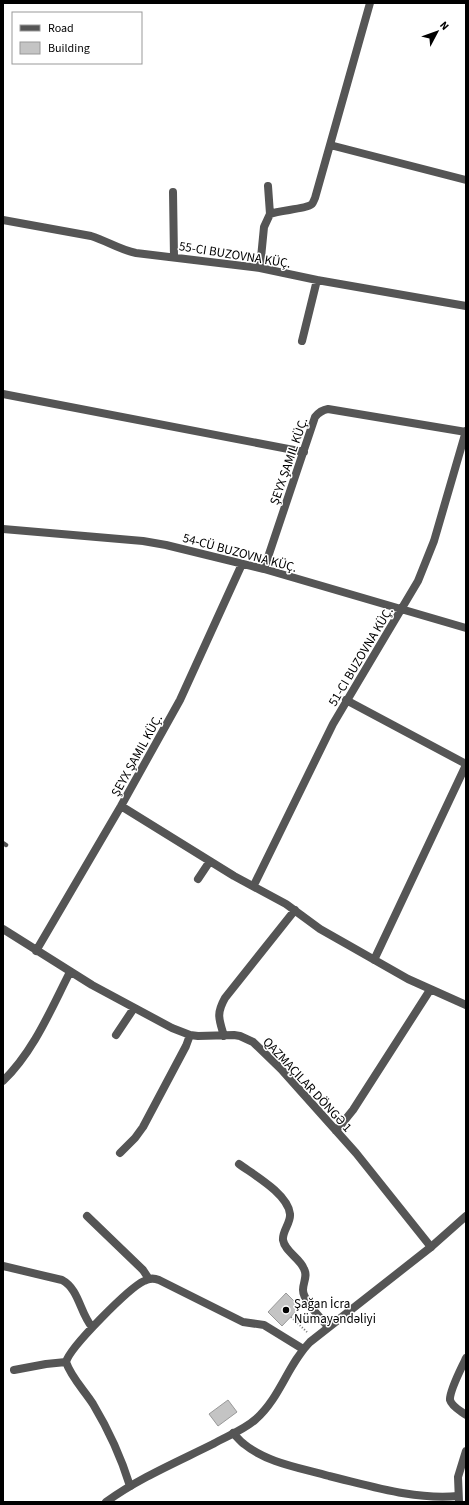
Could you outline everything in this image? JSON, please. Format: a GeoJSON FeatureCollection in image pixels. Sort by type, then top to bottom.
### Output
{"type":"FeatureCollection","features":[{"type":"Feature","properties":{"kind":"street"},"geometry":{"type":"LineString","coordinates":[[270,214],[278,210],[307,207],[312,204],[315,198],[370,3]]}},
{"type":"Feature","properties":{"kind":"street"},"geometry":{"type":"LineString","coordinates":[[330,145],[466,180]]}},
{"type":"Feature","properties":{"kind":"street"},"geometry":{"type":"LineString","coordinates":[[260,268],[264,228],[270,214],[268,186]]}},
{"type":"Feature","properties":{"kind":"street"},"geometry":{"type":"LineString","coordinates":[[173,192],[174,257]]}},
{"type":"Feature","properties":{"kind":"street","name":"55-CI BUZOVNA KÜÇ."},"geometry":{"type":"LineString","coordinates":[[3,220],[91,236],[132,252],[260,268],[317,280],[466,306]]}},
{"type":"Feature","properties":{"kind":"street"},"geometry":{"type":"LineString","coordinates":[[302,341],[317,280]]}},
{"type":"Feature","properties":{"kind":"street"},"geometry":{"type":"LineString","coordinates":[[3,394],[304,452]]}},
{"type":"Feature","properties":{"kind":"street","name":"ŞEYX ŞAMIL KÜÇ."},"geometry":{"type":"LineString","coordinates":[[264,569],[315,417],[323,409],[466,431]]}},
{"type":"Feature","properties":{"kind":"street","name":"51-CI BUZOVNA KÜÇ."},"geometry":{"type":"LineString","coordinates":[[254,886],[333,724],[418,581],[428,559],[466,431]]}},
{"type":"Feature","properties":{"kind":"street","name":"54-CÜ BUZOVNA KÜÇ."},"geometry":{"type":"LineString","coordinates":[[3,530],[166,544],[264,569],[466,628]]}},
{"type":"Feature","properties":{"kind":"street","name":"ŞEYX ŞAMIL KÜÇ."},"geometry":{"type":"LineString","coordinates":[[36,951],[121,806],[180,700],[242,564]]}},
{"type":"Feature","properties":{"kind":"street"},"geometry":{"type":"LineString","coordinates":[[346,700],[466,765],[374,960]]}},
{"type":"Feature","properties":{"kind":"street"},"geometry":{"type":"LineString","coordinates":[[121,806],[234,876],[295,910],[320,929],[408,979],[466,1005]]}},
{"type":"Feature","properties":{"kind":"street"},"geometry":{"type":"LineString","coordinates":[[198,879],[210,861]]}},
{"type":"Feature","properties":{"kind":"street"},"geometry":{"type":"LineString","coordinates":[[224,1036],[218,1015],[219,1008],[225,998],[295,910]]}},
{"type":"Feature","properties":{"kind":"street"},"geometry":{"type":"LineString","coordinates":[[3,929],[92,986],[172,1028],[190,1035],[240,1036],[253,1042],[281,1069],[336,1130],[431,1247]]}},
{"type":"Feature","properties":{"kind":"street"},"geometry":{"type":"LineString","coordinates":[[3,1081],[25,1055],[70,972]]}},
{"type":"Feature","properties":{"kind":"street"},"geometry":{"type":"LineString","coordinates":[[336,1130],[353,1110],[430,990]]}},
{"type":"Feature","properties":{"kind":"street"},"geometry":{"type":"LineString","coordinates":[[116,1035],[134,1008]]}},
{"type":"Feature","properties":{"kind":"street"},"geometry":{"type":"LineString","coordinates":[[120,1153],[135,1138],[143,1127],[186,1046],[190,1035]]}},
{"type":"Feature","properties":{"kind":"street"},"geometry":{"type":"LineString","coordinates":[[239,1164],[272,1188],[281,1196],[289,1208],[290,1220],[283,1236],[283,1241],[285,1246],[305,1269],[306,1278],[303,1289],[306,1299],[328,1327]]}},
{"type":"Feature","properties":{"kind":"street"},"geometry":{"type":"LineString","coordinates":[[87,1216],[143,1270],[149,1279]]}},
{"type":"Feature","properties":{"kind":"street"},"geometry":{"type":"LineString","coordinates":[[106,1502],[130,1486],[234,1433],[252,1422],[267,1407],[303,1349],[328,1327],[431,1247],[466,1216]]}},
{"type":"Feature","properties":{"kind":"street"},"geometry":{"type":"LineString","coordinates":[[3,1266],[62,1280],[67,1283],[74,1292],[87,1321],[92,1327]]}},
{"type":"Feature","properties":{"kind":"street"},"geometry":{"type":"LineString","coordinates":[[130,1486],[122,1462],[104,1424],[93,1404],[68,1368],[66,1362],[67,1357],[92,1327],[138,1285],[153,1278],[159,1280],[243,1322],[264,1325],[303,1349]]}},
{"type":"Feature","properties":{"kind":"street"},"geometry":{"type":"LineString","coordinates":[[466,1358],[451,1393],[450,1399],[455,1407],[466,1415]]}},
{"type":"Feature","properties":{"kind":"street"},"geometry":{"type":"LineString","coordinates":[[14,1370],[66,1362]]}},
{"type":"Feature","properties":{"kind":"street"},"geometry":{"type":"LineString","coordinates":[[234,1433],[244,1445],[252,1450],[292,1466],[398,1493],[431,1497],[460,1498],[460,1470],[466,1452]]}},
{"type":"Feature","properties":{"kind":"path"},"geometry":{"type":"LineString","coordinates":[[291,1317],[314,1339]]}},
{"type":"Feature","properties":{"kind":"building"},"geometry":{"type":"Polygon","coordinates":[[[286,1293],[300,1307],[282,1326],[268,1312],[286,1293]]]}},
{"type":"Feature","properties":{"kind":"building"},"geometry":{"type":"Polygon","coordinates":[[[228,1400],[237,1412],[218,1426],[209,1414],[228,1400]]]}},
{"type":"Feature","properties":{"kind":"place","name":"Şağan İcra Nümayəndəliyi"},"geometry":{"type":"Point","coordinates":[286,1310]}}]}
